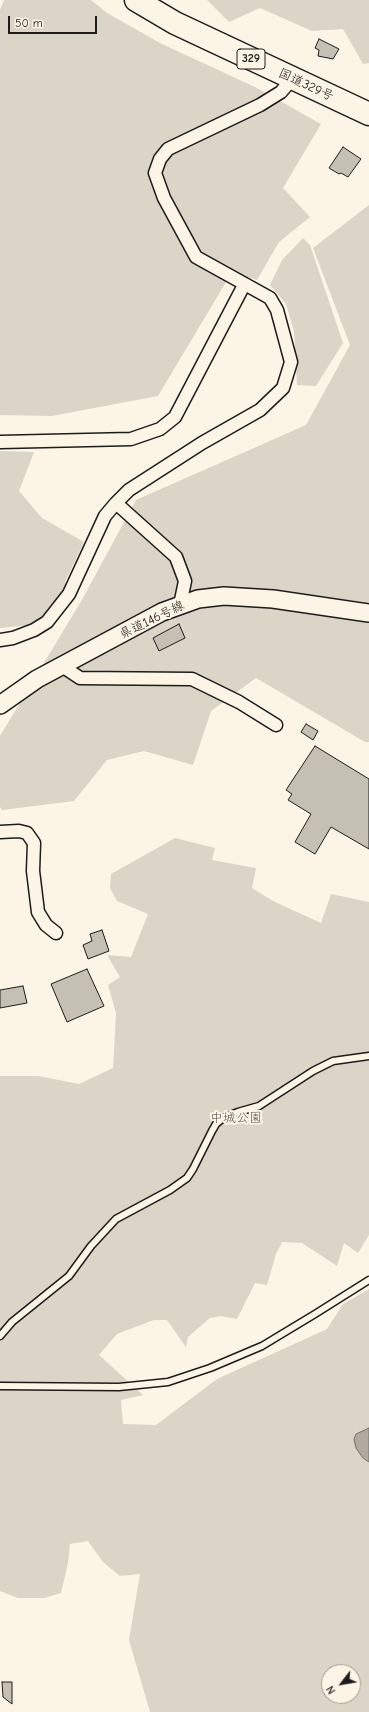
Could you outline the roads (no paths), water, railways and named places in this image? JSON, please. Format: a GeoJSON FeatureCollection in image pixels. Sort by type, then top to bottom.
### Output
{"type":"FeatureCollection","features":[{"type":"Feature","properties":{"kind":"highway","name":"国道329号"},"geometry":{"type":"LineString","coordinates":[[136,0],[175,23],[369,114]]}},
{"type":"Feature","properties":{"kind":"main road","name":"県道146号線"},"geometry":{"type":"LineString","coordinates":[[0,705],[37,679],[162,612],[198,600],[224,596],[273,599],[369,613]]}},
{"type":"Feature","properties":{"kind":"street"},"geometry":{"type":"LineString","coordinates":[[0,640],[13,638],[34,630],[47,622],[69,594],[105,516],[129,490],[202,443],[260,410],[283,388],[291,362],[278,310],[270,298],[196,258],[164,198],[155,174],[160,159],[168,149],[260,105],[281,92],[292,79]]}},
{"type":"Feature","properties":{"kind":"street"},"geometry":{"type":"LineString","coordinates":[[0,442],[131,439],[160,429],[175,417],[244,285]]}},
{"type":"Feature","properties":{"kind":"street"},"geometry":{"type":"LineString","coordinates":[[116,503],[176,557],[186,581],[180,605]]}},
{"type":"Feature","properties":{"kind":"street"},"geometry":{"type":"LineString","coordinates":[[62,666],[80,678],[192,679],[239,702],[276,725]]}},
{"type":"Feature","properties":{"kind":"street"},"geometry":{"type":"LineString","coordinates":[[0,832],[19,831],[27,833],[34,843],[33,871],[38,912],[46,925],[56,933]]}},
{"type":"Feature","properties":{"kind":"lane"},"geometry":{"type":"LineString","coordinates":[[0,1336],[12,1322],[53,1291],[68,1276],[91,1246],[116,1219],[170,1190],[187,1178],[216,1124],[223,1118],[259,1106],[313,1070],[333,1061],[369,1056]]}},
{"type":"Feature","properties":{"kind":"lane"},"geometry":{"type":"LineString","coordinates":[[0,1386],[119,1387],[168,1382],[210,1368],[262,1346],[369,1280]]}},
{"type":"Feature","properties":{"kind":"park label","name":"中城公園"},"geometry":{"type":"Point","coordinates":[236,1118]}}]}
